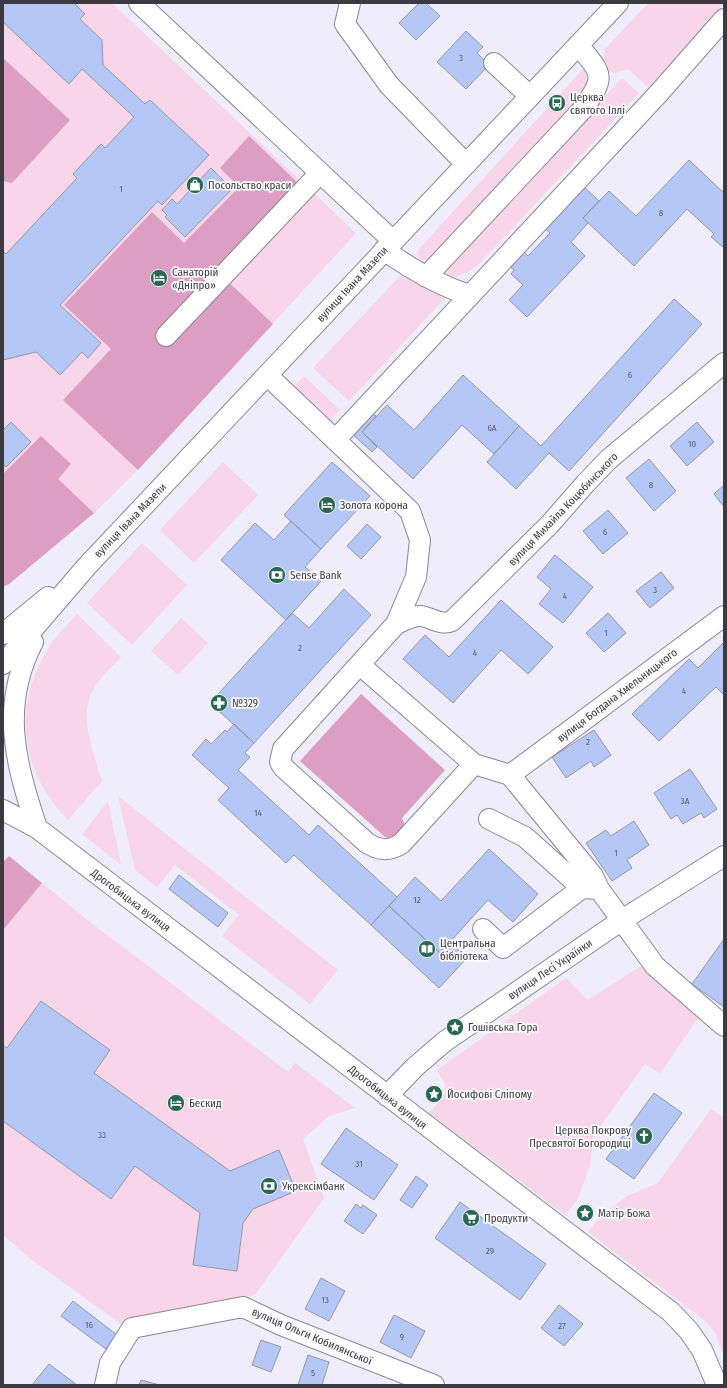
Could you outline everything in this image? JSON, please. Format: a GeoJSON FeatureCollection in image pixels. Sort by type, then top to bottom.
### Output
{"type":"FeatureCollection","features":[{"type":"Feature","properties":{"kind":"street"},"geometry":{"type":"LineString","coordinates":[[350,3],[345,24],[389,85],[466,164]]}},
{"type":"Feature","properties":{"kind":"street","name":"вулиця Івана Мазепи"},"geometry":{"type":"LineString","coordinates":[[86,566],[618,3]]}},
{"type":"Feature","properties":{"kind":"street"},"geometry":{"type":"LineString","coordinates":[[147,6],[320,173],[389,246],[426,277],[457,291],[470,295]]}},
{"type":"Feature","properties":{"kind":"street"},"geometry":{"type":"LineString","coordinates":[[335,440],[659,93],[724,19]]}},
{"type":"Feature","properties":{"kind":"street"},"geometry":{"type":"LineString","coordinates":[[426,277],[583,109],[598,86],[600,79],[596,67],[578,45]]}},
{"type":"Feature","properties":{"kind":"street"},"geometry":{"type":"LineString","coordinates":[[494,63],[530,96]]}},
{"type":"Feature","properties":{"kind":"street"},"geometry":{"type":"LineString","coordinates":[[166,336],[320,173]]}},
{"type":"Feature","properties":{"kind":"street","name":"вулиця Михайла Коцюбинського"},"geometry":{"type":"LineString","coordinates":[[396,624],[409,618],[420,616],[446,624],[452,621],[550,524],[609,459],[724,363]]}},
{"type":"Feature","properties":{"kind":"street"},"geometry":{"type":"LineString","coordinates":[[267,375],[410,511],[420,540],[416,578],[396,624],[283,749],[280,762],[283,767],[366,843],[378,850],[392,849],[401,844],[474,764]]}},
{"type":"Feature","properties":{"kind":"street"},"geometry":{"type":"LineString","coordinates":[[3,616],[86,566]]}},
{"type":"Feature","properties":{"kind":"street"},"geometry":{"type":"LineString","coordinates":[[3,634],[86,566]]}},
{"type":"Feature","properties":{"kind":"street"},"geometry":{"type":"LineString","coordinates":[[3,664],[86,566]]}},
{"type":"Feature","properties":{"kind":"street"},"geometry":{"type":"LineString","coordinates":[[37,828],[12,754],[9,730],[10,700],[15,679],[27,651],[86,566]]}},
{"type":"Feature","properties":{"kind":"street","name":"вулиця Богдана Хмельницького"},"geometry":{"type":"LineString","coordinates":[[510,775],[724,616]]}},
{"type":"Feature","properties":{"kind":"street"},"geometry":{"type":"LineString","coordinates":[[360,665],[474,764],[510,775],[593,876],[591,889],[503,948],[483,929]]}},
{"type":"Feature","properties":{"kind":"street"},"geometry":{"type":"LineString","coordinates":[[3,772],[37,828]]}},
{"type":"Feature","properties":{"kind":"street"},"geometry":{"type":"LineString","coordinates":[[3,810],[37,828]]}},
{"type":"Feature","properties":{"kind":"street"},"geometry":{"type":"LineString","coordinates":[[489,819],[525,837],[591,889],[622,920],[655,966],[724,1026]]}},
{"type":"Feature","properties":{"kind":"street"},"geometry":{"type":"LineString","coordinates":[[3,820],[37,828]]}},
{"type":"Feature","properties":{"kind":"street","name":"Дрогобицька вулиця"},"geometry":{"type":"LineString","coordinates":[[37,828],[671,1312],[689,1331],[702,1350],[717,1385]]}},
{"type":"Feature","properties":{"kind":"street","name":"вулиця Лесі Українки"},"geometry":{"type":"LineString","coordinates":[[387,1096],[415,1067],[444,1042],[622,920],[724,856]]}},
{"type":"Feature","properties":{"kind":"street","name":"вулиця Ольги Кобилянської"},"geometry":{"type":"LineString","coordinates":[[105,1385],[110,1363],[132,1328],[243,1307],[281,1325],[434,1385]]}},
{"type":"Feature","properties":{"kind":"shaded area","name":"Санаторій «Дніпро»"},"geometry":{"type":"Polygon","coordinates":[[[3,3],[112,3],[356,233],[135,473],[94,513],[9,584],[3,587],[3,3]]]}},
{"type":"Feature","properties":{"kind":"shaded area"},"geometry":{"type":"Polygon","coordinates":[[[648,3],[724,3],[649,88],[628,69],[615,73],[605,71],[603,63],[605,49],[648,3]]]}},
{"type":"Feature","properties":{"kind":"shaded area"},"geometry":{"type":"Polygon","coordinates":[[[3,58],[70,120],[12,183],[3,181],[3,58]]]}},
{"type":"Feature","properties":{"kind":"shaded area"},"geometry":{"type":"Polygon","coordinates":[[[584,68],[591,78],[590,88],[429,262],[419,258],[417,254],[419,249],[584,68]]]}},
{"type":"Feature","properties":{"kind":"shaded area"},"geometry":{"type":"Polygon","coordinates":[[[622,78],[639,93],[478,265],[468,272],[453,278],[445,274],[444,267],[622,78]]]}},
{"type":"Feature","properties":{"kind":"shaded area"},"geometry":{"type":"Polygon","coordinates":[[[249,136],[299,184],[217,271],[273,324],[138,470],[63,400],[111,349],[64,305],[152,212],[184,243],[239,187],[220,168],[249,136]]]}},
{"type":"Feature","properties":{"kind":"shaded area"},"geometry":{"type":"Polygon","coordinates":[[[403,273],[423,286],[446,297],[349,401],[313,368],[403,273]]]}},
{"type":"Feature","properties":{"kind":"shaded area"},"geometry":{"type":"Polygon","coordinates":[[[304,376],[340,410],[327,424],[291,390],[304,376]]]}},
{"type":"Feature","properties":{"kind":"shaded area"},"geometry":{"type":"Polygon","coordinates":[[[41,436],[71,464],[58,479],[94,513],[9,584],[3,587],[3,474],[41,436]]]}},
{"type":"Feature","properties":{"kind":"shaded area"},"geometry":{"type":"Polygon","coordinates":[[[223,462],[258,495],[194,563],[160,530],[223,462]]]}},
{"type":"Feature","properties":{"kind":"shaded area"},"geometry":{"type":"Polygon","coordinates":[[[142,543],[187,585],[132,645],[87,603],[142,543]]]}},
{"type":"Feature","properties":{"kind":"shaded area"},"geometry":{"type":"Polygon","coordinates":[[[77,614],[121,657],[102,677],[93,690],[87,712],[89,736],[102,781],[68,820],[52,801],[40,781],[31,759],[27,737],[26,715],[30,692],[37,669],[49,647],[77,614]]]}},
{"type":"Feature","properties":{"kind":"shaded area"},"geometry":{"type":"Polygon","coordinates":[[[181,618],[208,643],[178,675],[151,651],[181,618]]]}},
{"type":"Feature","properties":{"kind":"shaded area"},"geometry":{"type":"Polygon","coordinates":[[[361,694],[445,770],[402,818],[405,826],[393,839],[385,837],[300,761],[361,694]]]}},
{"type":"Feature","properties":{"kind":"shaded area"},"geometry":{"type":"Polygon","coordinates":[[[118,796],[338,970],[310,1004],[222,936],[239,915],[175,865],[157,887],[135,870],[118,796]]]}},
{"type":"Feature","properties":{"kind":"shaded area"},"geometry":{"type":"Polygon","coordinates":[[[108,801],[121,865],[82,834],[108,801]]]}},
{"type":"Feature","properties":{"kind":"shaded area"},"geometry":{"type":"Polygon","coordinates":[[[9,856],[42,883],[3,930],[3,862],[9,856]]]}},
{"type":"Feature","properties":{"kind":"shaded area","name":"Бескид"},"geometry":{"type":"Polygon","coordinates":[[[42,883],[90,922],[288,1072],[295,1063],[355,1108],[329,1116],[303,1139],[324,1198],[255,1295],[121,1324],[32,1260],[3,1235],[3,930],[42,883]]]}},
{"type":"Feature","properties":{"kind":"shaded area"},"geometry":{"type":"Polygon","coordinates":[[[644,964],[700,1015],[660,1074],[645,1064],[594,1135],[590,1166],[578,1199],[565,1215],[429,1113],[445,1095],[445,1084],[437,1070],[566,978],[588,1000],[644,964]]]}},
{"type":"Feature","properties":{"kind":"shaded area"},"geometry":{"type":"Polygon","coordinates":[[[711,1109],[724,1118],[724,1355],[716,1334],[704,1320],[588,1232],[600,1217],[627,1196],[658,1183],[711,1109]]]}},
{"type":"Feature","properties":{"kind":"building"},"geometry":{"type":"Polygon","coordinates":[[[3,3],[74,3],[85,14],[80,19],[102,40],[103,65],[145,104],[150,100],[209,155],[162,205],[158,201],[60,305],[101,343],[88,358],[82,352],[60,375],[36,352],[3,360],[3,251],[6,254],[77,178],[73,174],[101,144],[105,148],[134,117],[82,69],[69,84],[3,22],[3,3]]]}},
{"type":"Feature","properties":{"kind":"building"},"geometry":{"type":"Polygon","coordinates":[[[419,3],[426,3],[440,16],[416,40],[399,23],[419,3]]]}},
{"type":"Feature","properties":{"kind":"building"},"geometry":{"type":"Polygon","coordinates":[[[466,31],[483,47],[477,53],[489,65],[466,89],[437,62],[466,31]]]}},
{"type":"Feature","properties":{"kind":"building"},"geometry":{"type":"Polygon","coordinates":[[[689,160],[724,193],[724,248],[711,237],[714,234],[687,209],[634,266],[583,218],[609,191],[636,216],[689,160]]]}},
{"type":"Feature","properties":{"kind":"building"},"geometry":{"type":"Polygon","coordinates":[[[211,168],[232,189],[185,237],[165,217],[167,215],[162,210],[172,199],[177,204],[211,168]]]}},
{"type":"Feature","properties":{"kind":"building"},"geometry":{"type":"Polygon","coordinates":[[[580,183],[599,201],[583,218],[588,223],[571,242],[585,256],[527,317],[509,300],[523,285],[511,274],[514,270],[505,262],[519,247],[528,256],[550,233],[541,225],[580,183]]]}},
{"type":"Feature","properties":{"kind":"building"},"geometry":{"type":"Polygon","coordinates":[[[674,299],[702,324],[569,471],[549,453],[516,489],[487,462],[519,426],[541,446],[674,299]]]}},
{"type":"Feature","properties":{"kind":"building"},"geometry":{"type":"Polygon","coordinates":[[[463,375],[519,426],[494,454],[462,425],[413,479],[362,432],[387,405],[414,430],[463,375]]]}},
{"type":"Feature","properties":{"kind":"building"},"geometry":{"type":"Polygon","coordinates":[[[369,410],[376,416],[362,432],[377,447],[372,452],[350,432],[369,410]]]}},
{"type":"Feature","properties":{"kind":"building"},"geometry":{"type":"Polygon","coordinates":[[[11,422],[31,442],[6,467],[3,463],[3,430],[11,422]]]}},
{"type":"Feature","properties":{"kind":"building"},"geometry":{"type":"Polygon","coordinates":[[[697,422],[714,442],[687,466],[670,446],[697,422]]]}},
{"type":"Feature","properties":{"kind":"building"},"geometry":{"type":"Polygon","coordinates":[[[649,459],[676,491],[654,511],[626,478],[649,459]]]}},
{"type":"Feature","properties":{"kind":"building","name":"Золота корона"},"geometry":{"type":"Polygon","coordinates":[[[332,462],[370,496],[321,549],[284,515],[332,462]]]}},
{"type":"Feature","properties":{"kind":"building"},"geometry":{"type":"Polygon","coordinates":[[[724,485],[724,507],[714,494],[724,485]]]}},
{"type":"Feature","properties":{"kind":"building"},"geometry":{"type":"Polygon","coordinates":[[[608,510],[628,533],[603,554],[583,531],[608,510]]]}},
{"type":"Feature","properties":{"kind":"building"},"geometry":{"type":"Polygon","coordinates":[[[291,521],[321,549],[305,567],[321,581],[286,620],[221,560],[255,523],[274,540],[291,521]]]}},
{"type":"Feature","properties":{"kind":"building"},"geometry":{"type":"Polygon","coordinates":[[[367,524],[381,537],[361,559],[347,546],[367,524]]]}},
{"type":"Feature","properties":{"kind":"building"},"geometry":{"type":"Polygon","coordinates":[[[555,555],[593,587],[563,623],[539,604],[551,589],[537,577],[555,555]]]}},
{"type":"Feature","properties":{"kind":"building"},"geometry":{"type":"Polygon","coordinates":[[[661,572],[674,588],[650,608],[636,591],[661,572]]]}},
{"type":"Feature","properties":{"kind":"building"},"geometry":{"type":"Polygon","coordinates":[[[344,589],[371,615],[254,743],[210,703],[292,613],[309,628],[344,589]]]}},
{"type":"Feature","properties":{"kind":"building"},"geometry":{"type":"Polygon","coordinates":[[[501,600],[553,647],[528,674],[501,650],[453,703],[403,659],[425,635],[449,657],[501,600]]]}},
{"type":"Feature","properties":{"kind":"building"},"geometry":{"type":"Polygon","coordinates":[[[608,613],[626,633],[604,652],[586,633],[608,613]]]}},
{"type":"Feature","properties":{"kind":"building"},"geometry":{"type":"Polygon","coordinates":[[[724,642],[724,695],[716,687],[659,741],[632,714],[689,659],[698,668],[724,642]]]}},
{"type":"Feature","properties":{"kind":"building"},"geometry":{"type":"Polygon","coordinates":[[[234,724],[254,743],[245,753],[250,757],[238,770],[309,835],[318,825],[397,897],[371,925],[294,855],[286,863],[218,800],[229,788],[192,755],[206,739],[211,744],[225,730],[227,732],[234,724]]]}},
{"type":"Feature","properties":{"kind":"building"},"geometry":{"type":"Polygon","coordinates":[[[594,730],[611,755],[594,767],[591,761],[566,778],[552,757],[594,730]]]}},
{"type":"Feature","properties":{"kind":"building"},"geometry":{"type":"Polygon","coordinates":[[[690,769],[717,809],[704,818],[701,813],[683,824],[677,815],[671,819],[654,793],[690,769]]]}},
{"type":"Feature","properties":{"kind":"building"},"geometry":{"type":"Polygon","coordinates":[[[634,821],[649,845],[627,860],[632,868],[612,881],[586,843],[606,830],[611,836],[634,821]]]}},
{"type":"Feature","properties":{"kind":"building"},"geometry":{"type":"Polygon","coordinates":[[[489,849],[538,894],[513,922],[488,900],[440,953],[389,906],[415,877],[441,901],[489,849]]]}},
{"type":"Feature","properties":{"kind":"building"},"geometry":{"type":"Polygon","coordinates":[[[179,875],[228,913],[218,927],[169,889],[179,875]]]}},
{"type":"Feature","properties":{"kind":"building"},"geometry":{"type":"Polygon","coordinates":[[[389,906],[440,953],[450,942],[467,958],[439,988],[371,925],[389,906]]]}},
{"type":"Feature","properties":{"kind":"building"},"geometry":{"type":"Polygon","coordinates":[[[724,939],[724,1007],[692,984],[724,939]]]}},
{"type":"Feature","properties":{"kind":"building"},"geometry":{"type":"Polygon","coordinates":[[[41,1001],[110,1050],[94,1073],[230,1171],[279,1150],[296,1191],[253,1209],[243,1223],[237,1271],[193,1265],[200,1213],[135,1166],[111,1199],[3,1121],[3,1045],[7,1048],[41,1001]]]}},
{"type":"Feature","properties":{"kind":"building","name":"Церква Покрову Пресвятої Богородиці"},"geometry":{"type":"Polygon","coordinates":[[[654,1093],[682,1113],[634,1179],[606,1159],[654,1093]]]}},
{"type":"Feature","properties":{"kind":"building"},"geometry":{"type":"Polygon","coordinates":[[[346,1128],[398,1165],[374,1200],[321,1164],[346,1128]]]}},
{"type":"Feature","properties":{"kind":"building"},"geometry":{"type":"Polygon","coordinates":[[[416,1176],[428,1185],[412,1208],[400,1200],[416,1176]]]}},
{"type":"Feature","properties":{"kind":"building"},"geometry":{"type":"Polygon","coordinates":[[[460,1202],[546,1264],[520,1300],[435,1238],[460,1202]]]}},
{"type":"Feature","properties":{"kind":"building"},"geometry":{"type":"Polygon","coordinates":[[[356,1204],[361,1208],[363,1205],[377,1215],[363,1234],[344,1221],[356,1204]]]}},
{"type":"Feature","properties":{"kind":"building"},"geometry":{"type":"Polygon","coordinates":[[[321,1278],[345,1291],[329,1321],[305,1309],[321,1278]]]}},
{"type":"Feature","properties":{"kind":"building"},"geometry":{"type":"Polygon","coordinates":[[[73,1301],[117,1335],[106,1349],[61,1316],[73,1301]]]}},
{"type":"Feature","properties":{"kind":"building"},"geometry":{"type":"Polygon","coordinates":[[[559,1305],[583,1324],[564,1346],[541,1328],[559,1305]]]}},
{"type":"Feature","properties":{"kind":"building"},"geometry":{"type":"Polygon","coordinates":[[[394,1315],[425,1331],[411,1358],[380,1342],[394,1315]]]}},
{"type":"Feature","properties":{"kind":"building"},"geometry":{"type":"Polygon","coordinates":[[[261,1340],[281,1347],[271,1372],[252,1365],[261,1340]]]}},
{"type":"Feature","properties":{"kind":"building"},"geometry":{"type":"Polygon","coordinates":[[[308,1355],[329,1362],[322,1385],[298,1385],[308,1355]]]}},
{"type":"Feature","properties":{"kind":"building"},"geometry":{"type":"Polygon","coordinates":[[[49,1364],[77,1385],[32,1385],[49,1364]]]}},
{"type":"Feature","properties":{"kind":"building"},"geometry":{"type":"Polygon","coordinates":[[[141,1380],[160,1385],[139,1385],[141,1380]]]}},
{"type":"Feature","properties":{"kind":"place","name":"Церква святого Іллі"},"geometry":{"type":"Point","coordinates":[557,103]}},
{"type":"Feature","properties":{"kind":"place","name":"Посольство краси"},"geometry":{"type":"Point","coordinates":[195,185]}},
{"type":"Feature","properties":{"kind":"place","name":"Санаторій «Дніпро»"},"geometry":{"type":"Point","coordinates":[159,278]}},
{"type":"Feature","properties":{"kind":"place","name":"Золота корона"},"geometry":{"type":"Point","coordinates":[327,505]}},
{"type":"Feature","properties":{"kind":"place","name":"Sense Bank"},"geometry":{"type":"Point","coordinates":[277,575]}},
{"type":"Feature","properties":{"kind":"place","name":"№329"},"geometry":{"type":"Point","coordinates":[219,703]}},
{"type":"Feature","properties":{"kind":"place","name":"Центральна бібліотека"},"geometry":{"type":"Point","coordinates":[427,949]}},
{"type":"Feature","properties":{"kind":"place","name":"Гошівська Гора"},"geometry":{"type":"Point","coordinates":[455,1027]}},
{"type":"Feature","properties":{"kind":"place","name":"Йосифові Сліпому"},"geometry":{"type":"Point","coordinates":[434,1094]}},
{"type":"Feature","properties":{"kind":"place","name":"Бескид"},"geometry":{"type":"Point","coordinates":[176,1103]}},
{"type":"Feature","properties":{"kind":"place","name":"Церква Покрову Пресвятої Богородиці"},"geometry":{"type":"Point","coordinates":[644,1136]}},
{"type":"Feature","properties":{"kind":"place","name":"Укрексімбанк"},"geometry":{"type":"Point","coordinates":[269,1186]}},
{"type":"Feature","properties":{"kind":"place","name":"Матір Божа"},"geometry":{"type":"Point","coordinates":[585,1213]}},
{"type":"Feature","properties":{"kind":"place","name":"Продукти"},"geometry":{"type":"Point","coordinates":[471,1218]}}]}
